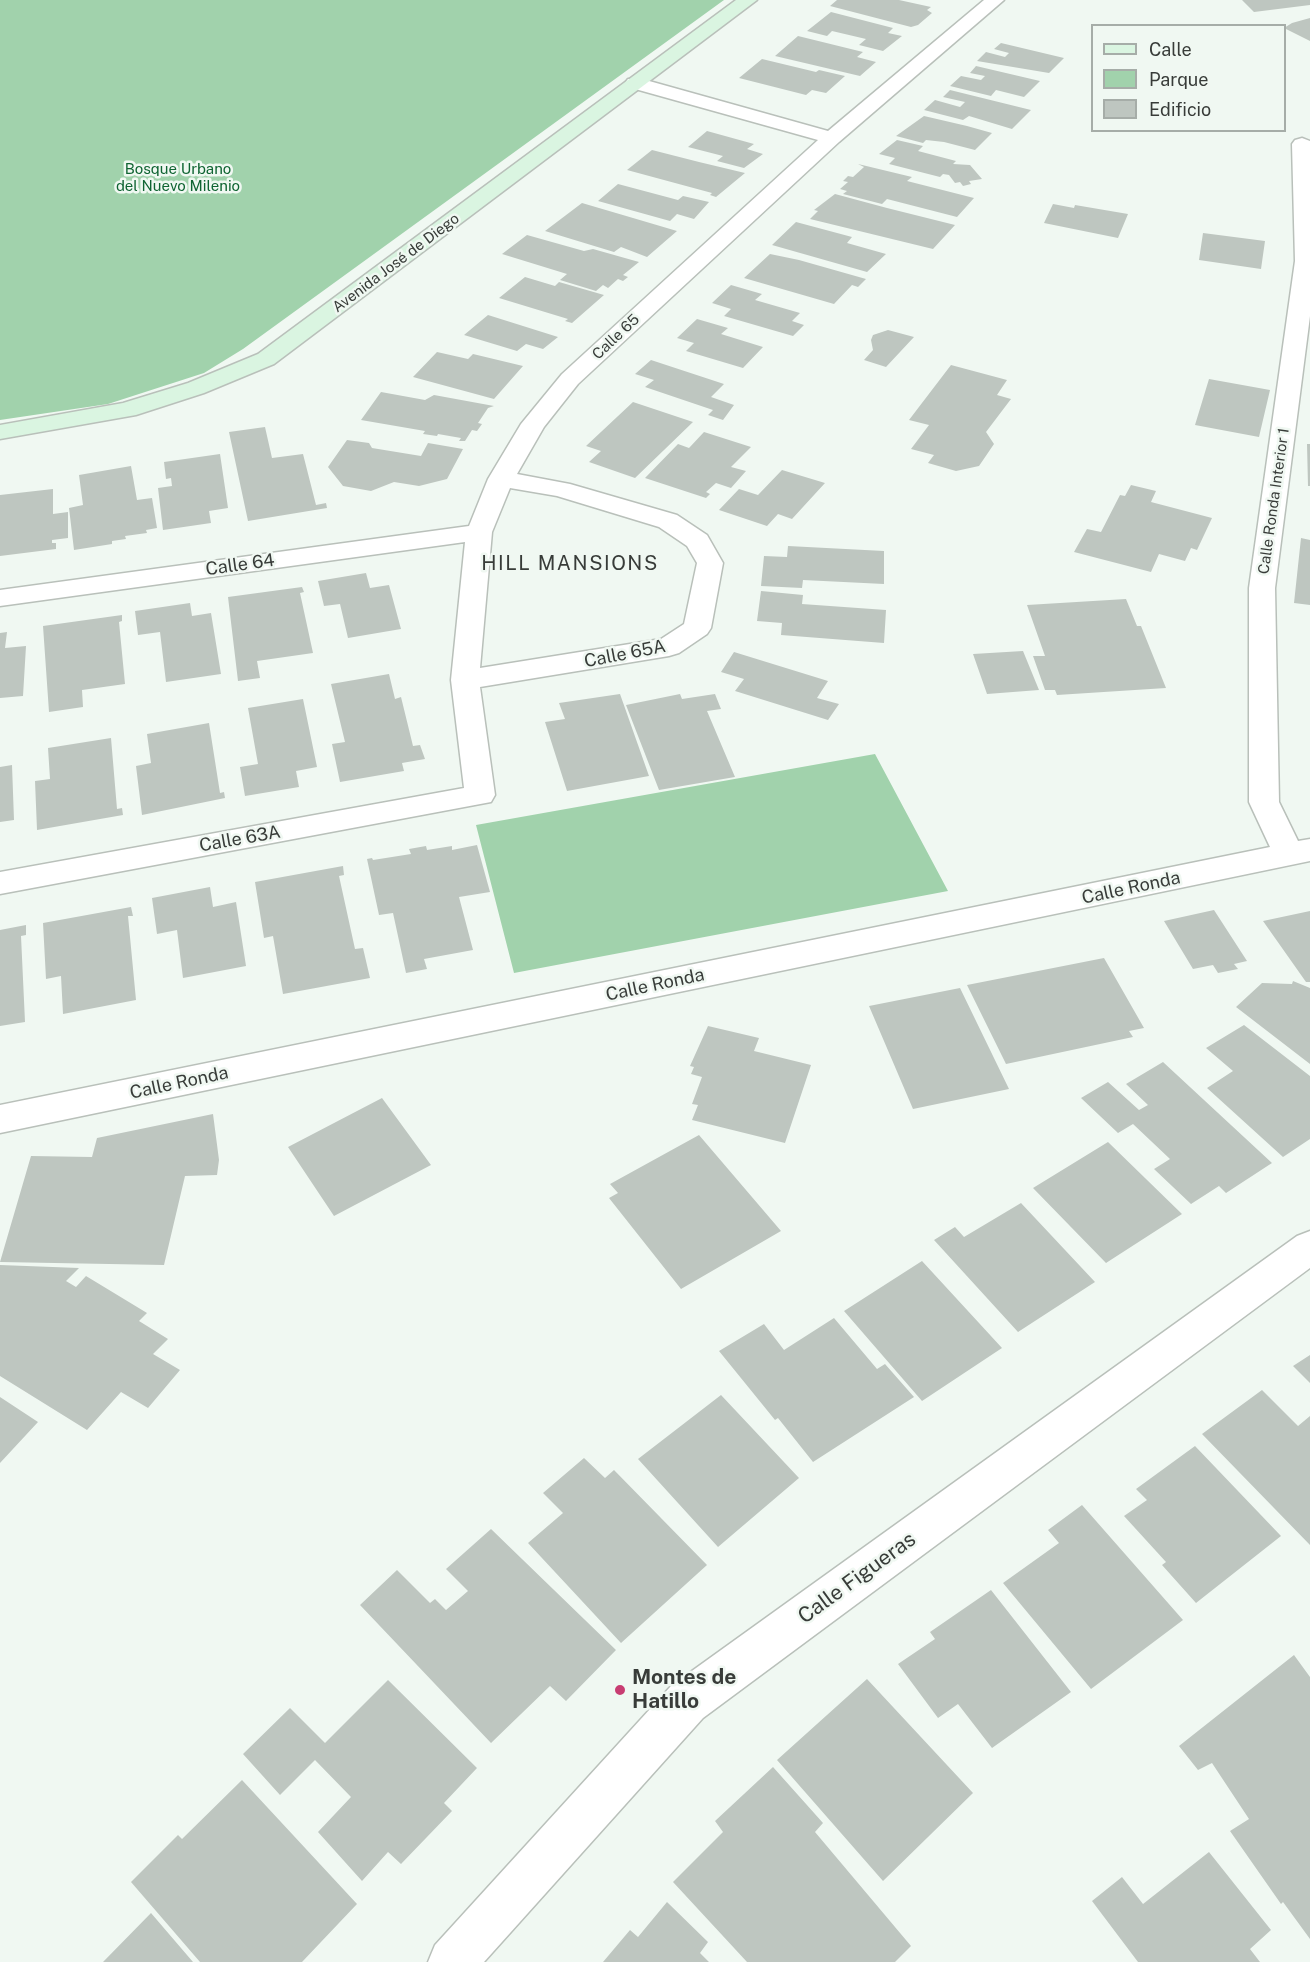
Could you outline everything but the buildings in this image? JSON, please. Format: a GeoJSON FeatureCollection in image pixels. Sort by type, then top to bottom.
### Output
{"type":"FeatureCollection","features":[{"type":"Feature","properties":{"kind":"street","name":"Avenida José de Diego"},"geometry":{"type":"LineString","coordinates":[[0,432],[127,410],[196,388],[266,358],[748,0]]}},
{"type":"Feature","properties":{"kind":"street","name":"Calle 65"},"geometry":{"type":"LineString","coordinates":[[480,795],[465,680],[479,532],[501,479],[533,424],[570,380],[832,138],[994,0]]}},
{"type":"Feature","properties":{"kind":"street"},"geometry":{"type":"LineString","coordinates":[[635,83],[832,138]]}},
{"type":"Feature","properties":{"kind":"street","name":"Calle Ronda Interior 1"},"geometry":{"type":"LineString","coordinates":[[1299,852],[1264,802],[1262,588],[1306,261],[1302,144]]}},
{"type":"Feature","properties":{"kind":"street","name":"Calle 65A"},"geometry":{"type":"LineString","coordinates":[[465,680],[669,647],[697,628],[710,563],[698,541],[668,521],[561,489],[501,479]]}},
{"type":"Feature","properties":{"kind":"street","name":"Calle 64"},"geometry":{"type":"LineString","coordinates":[[0,598],[479,532]]}},
{"type":"Feature","properties":{"kind":"street","name":"Calle 63A"},"geometry":{"type":"LineString","coordinates":[[0,883],[480,795]]}},
{"type":"Feature","properties":{"kind":"street","name":"Calle Ronda"},"geometry":{"type":"LineString","coordinates":[[0,1119],[1299,852]]}},
{"type":"Feature","properties":{"kind":"street","name":"Calle Figueras"},"geometry":{"type":"LineString","coordinates":[[452,1962],[687,1702],[1310,1247]]}},
{"type":"Feature","properties":{"kind":"green space","name":"Bosque Urbano del Nuevo Milenio"},"geometry":{"type":"Polygon","coordinates":[[[0,0],[724,0],[243,349],[204,373],[108,404],[0,420],[0,0]]]}},
{"type":"Feature","properties":{"kind":"green space"},"geometry":{"type":"Polygon","coordinates":[[[875,754],[948,891],[514,973],[476,825],[875,754]]]}},
{"type":"Feature","properties":{"kind":"place","name":"Montes de Hatillo"},"geometry":{"type":"Point","coordinates":[620,1690]}},
{"type":"Feature","properties":{"kind":"district","name":"HILL MANSIONS"},"geometry":{"type":"Point","coordinates":[570,564]}}]}
